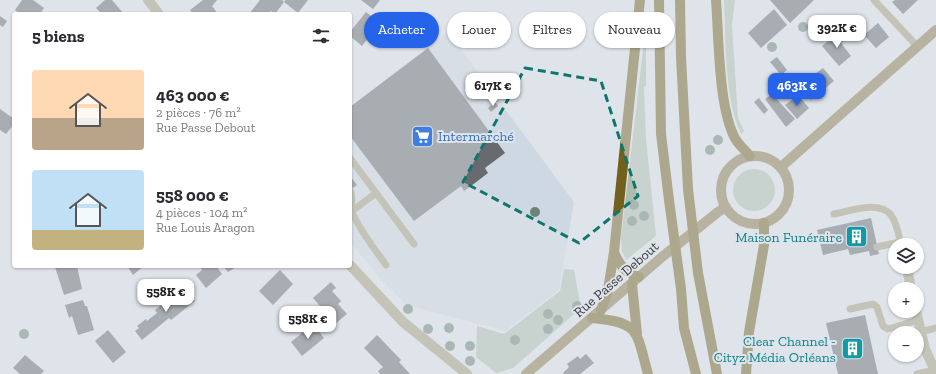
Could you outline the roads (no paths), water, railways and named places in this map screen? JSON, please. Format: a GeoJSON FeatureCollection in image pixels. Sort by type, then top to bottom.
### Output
{"type":"FeatureCollection","features":[{"type":"Feature","properties":{"kind":"main road"},"geometry":{"type":"LineString","coordinates":[[602,310],[608,290],[614,252],[640,0]]}},
{"type":"Feature","properties":{"kind":"main road"},"geometry":{"type":"LineString","coordinates":[[659,0],[661,134],[681,289],[684,328],[696,374]]}},
{"type":"Feature","properties":{"kind":"main road"},"geometry":{"type":"LineString","coordinates":[[680,0],[680,57],[688,189],[698,273],[717,374]]}},
{"type":"Feature","properties":{"kind":"main road"},"geometry":{"type":"LineString","coordinates":[[716,0],[723,97],[728,120],[736,140],[750,156]]}},
{"type":"Feature","properties":{"kind":"main road"},"geometry":{"type":"LineString","coordinates":[[781,167],[936,30]]}},
{"type":"Feature","properties":{"kind":"main road"},"geometry":{"type":"LineString","coordinates":[[750,156],[767,158],[781,167],[787,177],[789,188],[788,200],[783,210],[774,218],[764,223],[752,224],[741,221],[732,215],[726,207],[722,195],[722,185],[725,174],[731,166],[750,156]]}},
{"type":"Feature","properties":{"kind":"main road","name":"Rue Passe Debout"},"geometry":{"type":"LineString","coordinates":[[526,374],[636,280],[714,215],[726,207]]}},
{"type":"Feature","properties":{"kind":"main road"},"geometry":{"type":"LineString","coordinates":[[746,374],[749,332],[764,245],[764,223]]}},
{"type":"Feature","properties":{"kind":"main road"},"geometry":{"type":"LineString","coordinates":[[614,252],[618,262],[636,280],[637,334],[648,374]]}},
{"type":"Feature","properties":{"kind":"main road"},"geometry":{"type":"LineString","coordinates":[[592,318],[604,319],[628,326],[637,334]]}},
{"type":"Feature","properties":{"kind":"street"},"geometry":{"type":"LineString","coordinates":[[148,0],[158,12]]}},
{"type":"Feature","properties":{"kind":"street"},"geometry":{"type":"LineString","coordinates":[[352,267],[403,322],[467,374]]}},
{"type":"Feature","properties":{"kind":"street"},"geometry":{"type":"LineString","coordinates":[[924,344],[935,372]]}},
{"type":"Feature","properties":{"kind":"lane"},"geometry":{"type":"LineString","coordinates":[[874,0],[918,47]]}},
{"type":"Feature","properties":{"kind":"lane"},"geometry":{"type":"LineString","coordinates":[[352,161],[414,244]]}},
{"type":"Feature","properties":{"kind":"lane"},"geometry":{"type":"LineString","coordinates":[[352,207],[376,193]]}},
{"type":"Feature","properties":{"kind":"lane"},"geometry":{"type":"LineString","coordinates":[[834,214],[870,208],[882,208],[892,215],[899,238]]}},
{"type":"Feature","properties":{"kind":"lane"},"geometry":{"type":"LineString","coordinates":[[352,210],[358,225],[386,265]]}},
{"type":"Feature","properties":{"kind":"lane"},"geometry":{"type":"LineString","coordinates":[[877,247],[888,246]]}},
{"type":"Feature","properties":{"kind":"lane"},"geometry":{"type":"LineString","coordinates":[[850,309],[873,304],[877,307],[883,326],[888,329],[913,318]]}},
{"type":"Feature","properties":{"kind":"lane"},"geometry":{"type":"LineString","coordinates":[[924,331],[936,328]]}},
{"type":"Feature","properties":{"kind":"lane"},"geometry":{"type":"LineString","coordinates":[[917,374],[935,372]]}},
{"type":"Feature","properties":{"kind":"place","name":"Intermarché"},"geometry":{"type":"Point","coordinates":[423,136]}},
{"type":"Feature","properties":{"kind":"place","name":"Maison Funéraire"},"geometry":{"type":"Point","coordinates":[857,237]}},
{"type":"Feature","properties":{"kind":"place","name":"Clear Channel - Cityz Média Orléans"},"geometry":{"type":"Point","coordinates":[852,349]}}]}
